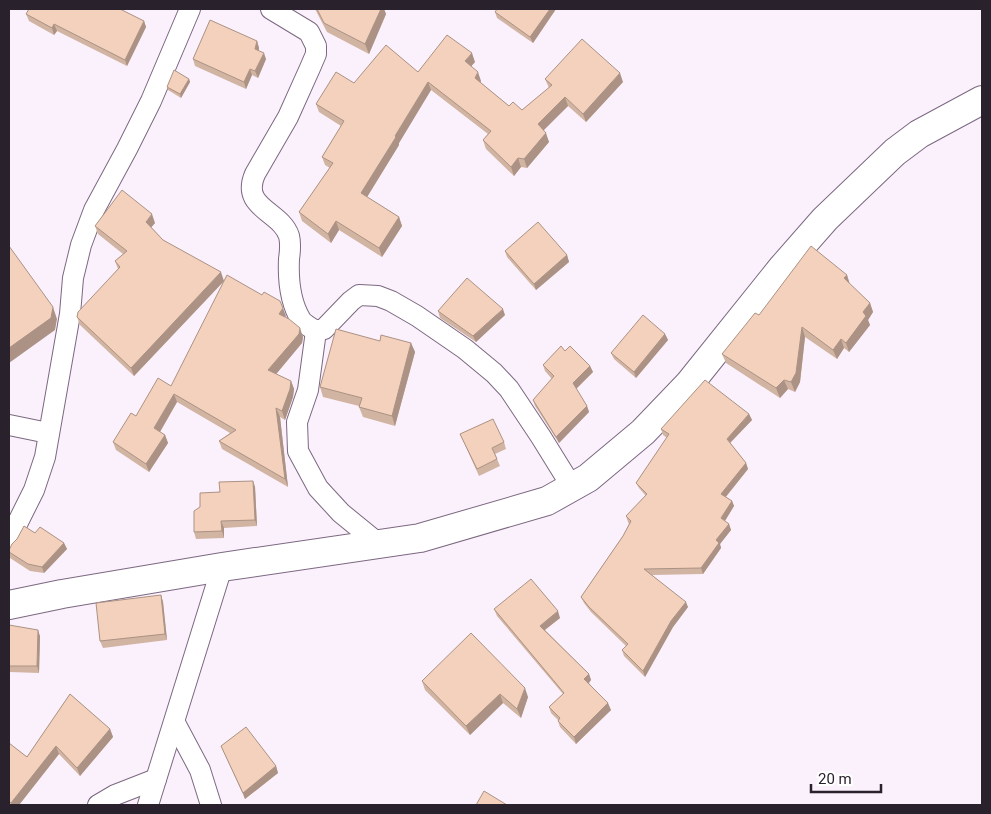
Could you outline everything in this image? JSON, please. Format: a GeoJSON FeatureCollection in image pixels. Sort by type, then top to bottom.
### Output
{"type":"FeatureCollection","features":[{"type":"Feature","properties":{"kind":"main road"},"geometry":{"type":"LineString","coordinates":[[9,605],[62,594],[222,567],[420,538],[547,501],[588,478],[643,432],[689,384],[782,268],[825,220],[874,171],[895,152],[920,134],[982,100]]}},
{"type":"Feature","properties":{"kind":"street"},"geometry":{"type":"LineString","coordinates":[[9,540],[34,490],[44,457],[70,314],[73,278],[84,236],[94,210],[151,101],[190,9]]}},
{"type":"Feature","properties":{"kind":"street"},"geometry":{"type":"LineString","coordinates":[[271,9],[309,32],[316,46],[316,54],[288,117],[255,174],[251,186],[252,194],[257,202],[284,226],[287,231],[290,245],[291,298],[301,321],[316,331],[324,329],[351,300],[359,295],[378,296],[417,316],[465,349],[494,372],[509,389],[542,437],[572,487]]}},
{"type":"Feature","properties":{"kind":"street"},"geometry":{"type":"LineString","coordinates":[[316,331],[308,390],[297,422],[298,451],[318,488],[342,513],[380,544]]}},
{"type":"Feature","properties":{"kind":"street"},"geometry":{"type":"LineString","coordinates":[[9,425],[48,433]]}},
{"type":"Feature","properties":{"kind":"street"},"geometry":{"type":"LineString","coordinates":[[148,805],[222,567]]}},
{"type":"Feature","properties":{"kind":"street"},"geometry":{"type":"LineString","coordinates":[[174,723],[200,770],[210,805]]}},
{"type":"Feature","properties":{"kind":"street"},"geometry":{"type":"LineString","coordinates":[[98,805],[115,796],[156,780]]}},
{"type":"Feature","properties":{"kind":"building"},"geometry":{"type":"Polygon","coordinates":[[[29,9],[120,9],[144,21],[125,60],[54,24],[52,28],[26,14],[29,9]]]}},
{"type":"Feature","properties":{"kind":"building"},"geometry":{"type":"Polygon","coordinates":[[[317,9],[381,9],[365,44],[324,23],[317,9]]]}},
{"type":"Feature","properties":{"kind":"building"},"geometry":{"type":"Polygon","coordinates":[[[497,9],[550,9],[530,37],[495,12],[497,9]]]}},
{"type":"Feature","properties":{"kind":"building"},"geometry":{"type":"Polygon","coordinates":[[[210,20],[257,41],[255,49],[264,53],[255,71],[250,69],[244,82],[193,59],[210,20]]]}},
{"type":"Feature","properties":{"kind":"building"},"geometry":{"type":"Polygon","coordinates":[[[447,35],[472,53],[465,61],[478,72],[475,78],[509,106],[513,102],[522,110],[552,85],[545,79],[582,39],[620,73],[583,114],[565,97],[538,124],[546,133],[524,159],[518,158],[511,167],[483,140],[491,131],[428,82],[361,193],[399,217],[379,248],[336,221],[328,234],[299,212],[333,163],[322,157],[344,121],[316,104],[336,72],[354,83],[386,45],[418,72],[447,35]]]}},
{"type":"Feature","properties":{"kind":"building"},"geometry":{"type":"Polygon","coordinates":[[[174,70],[189,79],[180,94],[167,87],[174,70]]]}},
{"type":"Feature","properties":{"kind":"building"},"geometry":{"type":"Polygon","coordinates":[[[122,190],[152,214],[146,222],[163,240],[221,272],[131,368],[77,317],[78,312],[120,267],[115,261],[127,251],[95,226],[122,190]]]}},
{"type":"Feature","properties":{"kind":"building"},"geometry":{"type":"Polygon","coordinates":[[[538,222],[567,255],[534,284],[505,251],[538,222]]]}},
{"type":"Feature","properties":{"kind":"building"},"geometry":{"type":"Polygon","coordinates":[[[9,246],[53,307],[51,318],[9,348],[9,246]]]}},
{"type":"Feature","properties":{"kind":"building"},"geometry":{"type":"Polygon","coordinates":[[[811,246],[847,275],[844,278],[870,303],[863,312],[866,316],[846,343],[841,339],[833,350],[802,327],[796,373],[791,382],[784,380],[776,388],[722,354],[755,313],[759,315],[811,246]]]}},
{"type":"Feature","properties":{"kind":"building"},"geometry":{"type":"Polygon","coordinates":[[[227,275],[262,295],[264,292],[280,301],[283,308],[279,314],[300,328],[299,334],[268,370],[291,381],[282,411],[276,408],[285,479],[219,441],[236,430],[174,394],[154,428],[165,435],[146,464],[113,442],[131,413],[136,416],[158,378],[171,386],[227,275]]]}},
{"type":"Feature","properties":{"kind":"building"},"geometry":{"type":"Polygon","coordinates":[[[467,278],[503,309],[473,336],[438,311],[467,278]]]}},
{"type":"Feature","properties":{"kind":"building"},"geometry":{"type":"Polygon","coordinates":[[[643,315],[665,334],[634,372],[611,353],[643,315]]]}},
{"type":"Feature","properties":{"kind":"building"},"geometry":{"type":"Polygon","coordinates":[[[336,329],[380,341],[381,335],[411,343],[392,416],[359,407],[362,398],[320,387],[336,329]]]}},
{"type":"Feature","properties":{"kind":"building"},"geometry":{"type":"Polygon","coordinates":[[[561,346],[565,351],[570,346],[590,366],[573,383],[587,406],[556,437],[533,400],[554,376],[543,365],[561,346]]]}},
{"type":"Feature","properties":{"kind":"building"},"geometry":{"type":"Polygon","coordinates":[[[705,380],[749,414],[727,439],[746,463],[721,494],[732,501],[721,518],[729,524],[716,540],[719,543],[701,568],[644,569],[686,602],[671,621],[643,671],[622,650],[628,644],[581,597],[623,536],[631,521],[626,516],[647,494],[636,483],[669,434],[661,429],[705,380]]]}},
{"type":"Feature","properties":{"kind":"building"},"geometry":{"type":"Polygon","coordinates":[[[493,419],[504,442],[492,448],[497,459],[477,469],[460,434],[493,419]]]}},
{"type":"Feature","properties":{"kind":"building"},"geometry":{"type":"Polygon","coordinates":[[[253,481],[255,520],[221,521],[222,531],[194,532],[194,511],[200,507],[200,493],[220,492],[219,482],[253,481]]]}},
{"type":"Feature","properties":{"kind":"building"},"geometry":{"type":"Polygon","coordinates":[[[24,526],[35,533],[40,527],[64,543],[42,567],[28,564],[9,552],[24,526]]]}},
{"type":"Feature","properties":{"kind":"building"},"geometry":{"type":"Polygon","coordinates":[[[531,579],[558,611],[540,626],[589,674],[584,679],[608,703],[574,737],[558,721],[560,718],[549,707],[564,693],[494,609],[531,579]]]}},
{"type":"Feature","properties":{"kind":"building"},"geometry":{"type":"Polygon","coordinates":[[[161,595],[165,634],[100,641],[96,603],[161,595]]]}},
{"type":"Feature","properties":{"kind":"building"},"geometry":{"type":"Polygon","coordinates":[[[9,625],[38,630],[37,666],[9,666],[9,625]]]}},
{"type":"Feature","properties":{"kind":"building"},"geometry":{"type":"Polygon","coordinates":[[[471,633],[525,688],[517,709],[500,694],[466,726],[422,681],[471,633]]]}},
{"type":"Feature","properties":{"kind":"building"},"geometry":{"type":"Polygon","coordinates":[[[70,694],[110,729],[77,768],[56,746],[11,803],[9,801],[9,743],[27,757],[70,694]]]}},
{"type":"Feature","properties":{"kind":"building"},"geometry":{"type":"Polygon","coordinates":[[[246,727],[276,766],[243,793],[221,746],[246,727]]]}},
{"type":"Feature","properties":{"kind":"building"},"geometry":{"type":"Polygon","coordinates":[[[484,791],[507,805],[476,805],[484,791]]]}}]}
